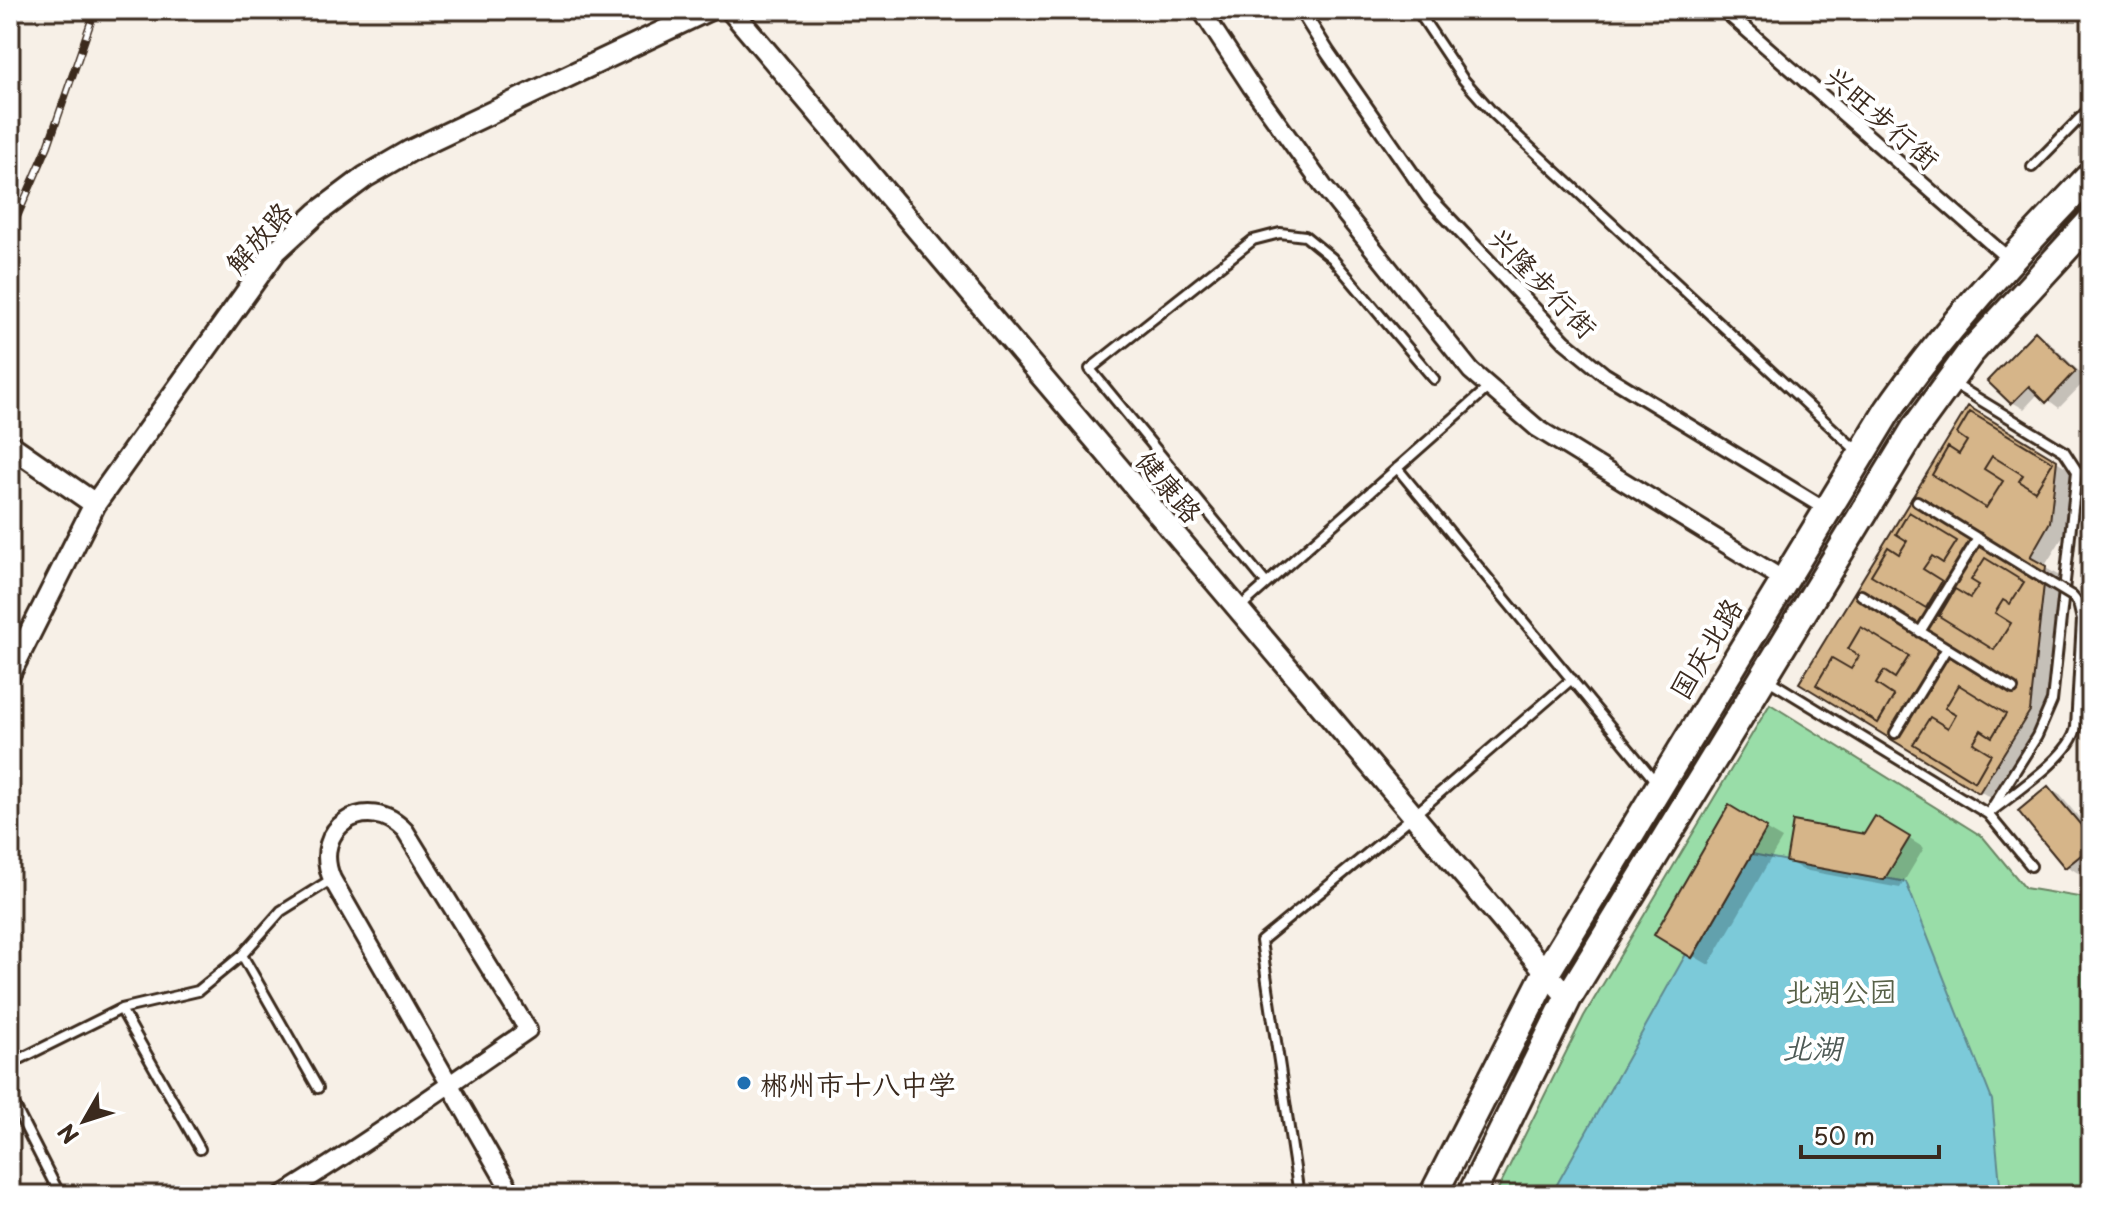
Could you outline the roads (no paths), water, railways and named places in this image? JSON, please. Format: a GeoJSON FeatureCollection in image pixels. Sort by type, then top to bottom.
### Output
{"type":"FeatureCollection","features":[{"type":"Feature","properties":{"kind":"main road","name":"国庆北路"},"geometry":{"type":"LineString","coordinates":[[1433,1195],[1546,973],[1860,454],[1930,352],[2010,260],[2091,175]]}},
{"type":"Feature","properties":{"kind":"main road"},"geometry":{"type":"LineString","coordinates":[[1471,1195],[1568,998],[1888,471],[1949,381],[2001,317],[2091,221]]}},
{"type":"Feature","properties":{"kind":"street","name":"解放路"},"geometry":{"type":"LineString","coordinates":[[10,673],[95,504],[276,251],[317,213],[365,177],[410,151],[708,10]]}},
{"type":"Feature","properties":{"kind":"street","name":"健康路"},"geometry":{"type":"LineString","coordinates":[[731,10],[1568,998]]}},
{"type":"Feature","properties":{"kind":"street"},"geometry":{"type":"LineString","coordinates":[[1201,10],[1323,186],[1471,371],[1537,428],[1784,580]]}},
{"type":"Feature","properties":{"kind":"street","name":"兴隆步行街"},"geometry":{"type":"LineString","coordinates":[[1301,10],[1336,66],[1429,198],[1565,342],[1604,374],[1827,510]]}},
{"type":"Feature","properties":{"kind":"street","name":"兴旺步行街"},"geometry":{"type":"LineString","coordinates":[[1724,10],[2010,260]]}},
{"type":"Feature","properties":{"kind":"street"},"geometry":{"type":"LineString","coordinates":[[10,445],[95,504]]}},
{"type":"Feature","properties":{"kind":"street"},"geometry":{"type":"LineString","coordinates":[[282,1195],[449,1084],[528,1030],[399,824],[372,813],[344,822],[332,835],[327,862],[332,879],[449,1084],[513,1195]]}},
{"type":"Feature","properties":{"kind":"lane"},"geometry":{"type":"LineString","coordinates":[[1417,10],[1463,79],[1493,113],[1860,454]]}},
{"type":"Feature","properties":{"kind":"lane"},"geometry":{"type":"LineString","coordinates":[[2032,167],[2091,107]]}},
{"type":"Feature","properties":{"kind":"lane"},"geometry":{"type":"LineString","coordinates":[[1266,583],[1090,369],[1253,240],[1280,233],[1305,236],[1332,258],[1434,379]]}},
{"type":"Feature","properties":{"kind":"lane"},"geometry":{"type":"LineString","coordinates":[[1949,381],[2064,451],[2077,471],[2052,701],[2037,736],[1988,814]]}},
{"type":"Feature","properties":{"kind":"lane"},"geometry":{"type":"LineString","coordinates":[[1238,609],[1489,387]]}},
{"type":"Feature","properties":{"kind":"lane"},"geometry":{"type":"LineString","coordinates":[[1397,468],[1659,786]]}},
{"type":"Feature","properties":{"kind":"lane"},"geometry":{"type":"LineString","coordinates":[[1917,501],[2072,596],[2078,603],[2082,620],[2075,735],[2061,754],[1988,814]]}},
{"type":"Feature","properties":{"kind":"lane"},"geometry":{"type":"LineString","coordinates":[[1920,632],[1978,538]]}},
{"type":"Feature","properties":{"kind":"lane"},"geometry":{"type":"LineString","coordinates":[[1861,595],[2013,689]]}},
{"type":"Feature","properties":{"kind":"lane"},"geometry":{"type":"LineString","coordinates":[[1895,733],[1947,648]]}},
{"type":"Feature","properties":{"kind":"lane"},"geometry":{"type":"LineString","coordinates":[[1763,676],[1988,814],[2031,866]]}},
{"type":"Feature","properties":{"kind":"lane"},"geometry":{"type":"LineString","coordinates":[[1299,1195],[1261,941],[1572,679]]}},
{"type":"Feature","properties":{"kind":"lane"},"geometry":{"type":"LineString","coordinates":[[10,1064],[121,1009],[198,991],[242,955],[281,911],[332,879]]}},
{"type":"Feature","properties":{"kind":"lane"},"geometry":{"type":"LineString","coordinates":[[242,955],[318,1088]]}},
{"type":"Feature","properties":{"kind":"lane"},"geometry":{"type":"LineString","coordinates":[[121,1009],[200,1149]]}},
{"type":"Feature","properties":{"kind":"lane"},"geometry":{"type":"LineString","coordinates":[[10,1097],[60,1195]]}},
{"type":"Feature","properties":{"kind":"water","name":"北湖"},"geometry":{"type":"Polygon","coordinates":[[[1752,854],[1906,882],[1992,1100],[2001,1195],[1551,1195],[1686,954],[1693,957],[1752,854]]]}},
{"type":"Feature","properties":{"kind":"railway"},"geometry":{"type":"LineString","coordinates":[[10,233],[48,146],[95,10]]}},
{"type":"Feature","properties":{"kind":"place","name":"郴州市十八中学"},"geometry":{"type":"Point","coordinates":[744,1083]}},
{"type":"Feature","properties":{"kind":"park label","name":"北湖公园"},"geometry":{"type":"Point","coordinates":[1841,990]}}]}
